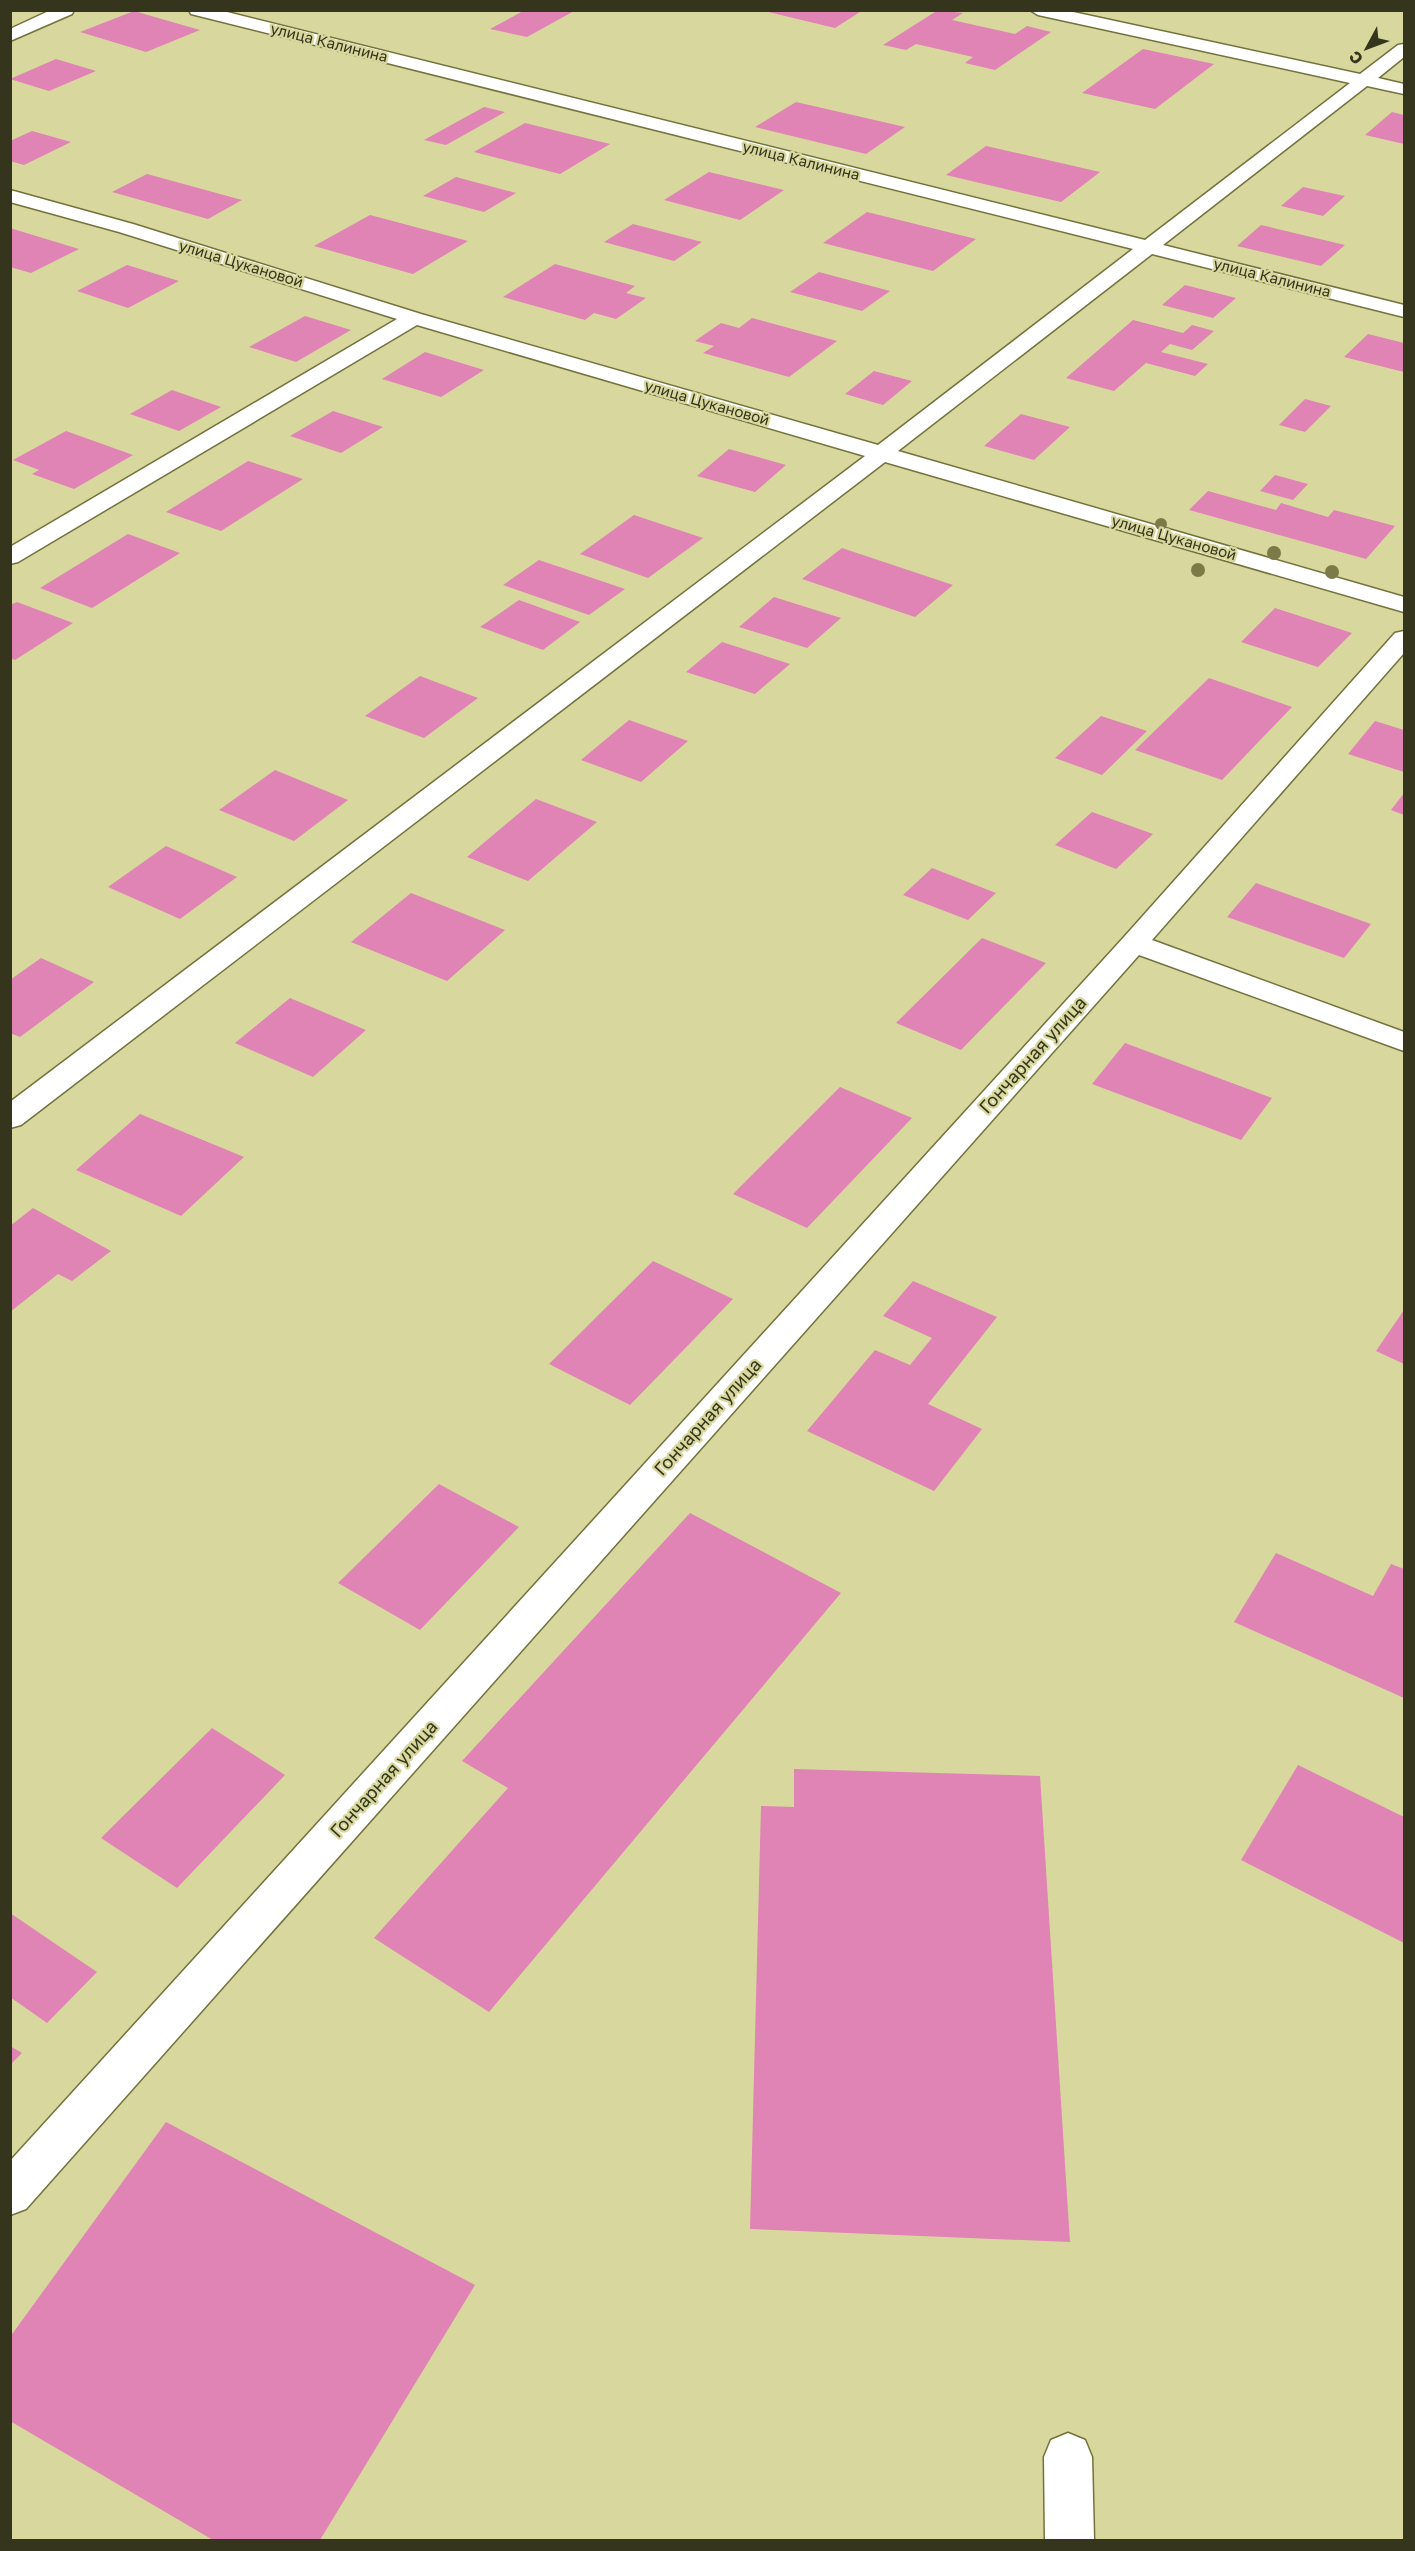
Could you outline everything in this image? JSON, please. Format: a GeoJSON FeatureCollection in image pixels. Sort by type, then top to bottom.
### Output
{"type":"FeatureCollection","features":[{"type":"Feature","properties":{"kind":"street"},"geometry":{"type":"LineString","coordinates":[[10,36],[66,10]]}},
{"type":"Feature","properties":{"kind":"street","name":"улица Калинина"},"geometry":{"type":"LineString","coordinates":[[197,10],[1404,311]]}},
{"type":"Feature","properties":{"kind":"street"},"geometry":{"type":"LineString","coordinates":[[1038,10],[1404,89]]}},
{"type":"Feature","properties":{"kind":"street"},"geometry":{"type":"LineString","coordinates":[[10,1118],[881,454],[1404,49]]}},
{"type":"Feature","properties":{"kind":"street","name":"улица Цукановой"},"geometry":{"type":"LineString","coordinates":[[10,196],[126,228],[414,318],[1404,605]]}},
{"type":"Feature","properties":{"kind":"street"},"geometry":{"type":"LineString","coordinates":[[10,556],[414,318]]}},
{"type":"Feature","properties":{"kind":"street","name":"Гончарная улица"},"geometry":{"type":"LineString","coordinates":[[10,2194],[1134,943],[1404,638]]}},
{"type":"Feature","properties":{"kind":"street"},"geometry":{"type":"LineString","coordinates":[[1134,943],[1404,1042]]}},
{"type":"Feature","properties":{"kind":"street"},"geometry":{"type":"LineString","coordinates":[[1068,2457],[1070,2541]]}},
{"type":"Feature","properties":{"kind":"building"},"geometry":{"type":"Polygon","coordinates":[[[525,10],[576,10],[527,37],[490,29],[525,10]]]}},
{"type":"Feature","properties":{"kind":"building"},"geometry":{"type":"Polygon","coordinates":[[[760,10],[863,10],[835,28],[760,10]]]}},
{"type":"Feature","properties":{"kind":"building"},"geometry":{"type":"Polygon","coordinates":[[[938,10],[963,13],[952,20],[1015,34],[1027,26],[1051,32],[995,70],[965,63],[973,57],[916,44],[906,50],[883,45],[938,10]]]}},
{"type":"Feature","properties":{"kind":"building"},"geometry":{"type":"Polygon","coordinates":[[[134,11],[200,30],[146,52],[80,32],[134,11]]]}},
{"type":"Feature","properties":{"kind":"building"},"geometry":{"type":"Polygon","coordinates":[[[1143,49],[1214,64],[1155,109],[1082,93],[1143,49]]]}},
{"type":"Feature","properties":{"kind":"building"},"geometry":{"type":"Polygon","coordinates":[[[56,59],[96,71],[49,91],[10,79],[56,59]]]}},
{"type":"Feature","properties":{"kind":"building"},"geometry":{"type":"Polygon","coordinates":[[[796,102],[905,127],[866,154],[755,127],[796,102]]]}},
{"type":"Feature","properties":{"kind":"building"},"geometry":{"type":"Polygon","coordinates":[[[484,107],[505,112],[446,145],[424,140],[484,107]]]}},
{"type":"Feature","properties":{"kind":"building"},"geometry":{"type":"Polygon","coordinates":[[[1392,112],[1404,115],[1404,144],[1365,135],[1392,112]]]}},
{"type":"Feature","properties":{"kind":"building"},"geometry":{"type":"Polygon","coordinates":[[[525,123],[610,144],[560,174],[474,152],[525,123]]]}},
{"type":"Feature","properties":{"kind":"building"},"geometry":{"type":"Polygon","coordinates":[[[32,131],[71,142],[24,165],[10,161],[10,141],[32,131]]]}},
{"type":"Feature","properties":{"kind":"building"},"geometry":{"type":"Polygon","coordinates":[[[986,146],[1100,172],[1061,202],[946,175],[986,146]]]}},
{"type":"Feature","properties":{"kind":"building"},"geometry":{"type":"Polygon","coordinates":[[[709,172],[784,190],[740,220],[664,200],[709,172]]]}},
{"type":"Feature","properties":{"kind":"building"},"geometry":{"type":"Polygon","coordinates":[[[147,174],[242,200],[208,219],[112,192],[147,174]]]}},
{"type":"Feature","properties":{"kind":"building"},"geometry":{"type":"Polygon","coordinates":[[[456,177],[516,193],[484,212],[423,196],[456,177]]]}},
{"type":"Feature","properties":{"kind":"building"},"geometry":{"type":"Polygon","coordinates":[[[1303,187],[1345,196],[1323,216],[1281,206],[1303,187]]]}},
{"type":"Feature","properties":{"kind":"building"},"geometry":{"type":"Polygon","coordinates":[[[867,212],[976,239],[933,271],[823,243],[867,212]]]}},
{"type":"Feature","properties":{"kind":"building"},"geometry":{"type":"Polygon","coordinates":[[[370,215],[468,241],[413,274],[314,246],[370,215]]]}},
{"type":"Feature","properties":{"kind":"building"},"geometry":{"type":"Polygon","coordinates":[[[633,224],[702,242],[674,261],[604,242],[633,224]]]}},
{"type":"Feature","properties":{"kind":"building"},"geometry":{"type":"Polygon","coordinates":[[[1261,225],[1345,245],[1321,266],[1237,246],[1261,225]]]}},
{"type":"Feature","properties":{"kind":"building"},"geometry":{"type":"Polygon","coordinates":[[[10,228],[79,249],[31,273],[10,267],[10,228]]]}},
{"type":"Feature","properties":{"kind":"building"},"geometry":{"type":"Polygon","coordinates":[[[555,264],[635,286],[626,293],[646,298],[616,319],[594,313],[585,320],[503,297],[555,264]]]}},
{"type":"Feature","properties":{"kind":"building"},"geometry":{"type":"Polygon","coordinates":[[[127,265],[179,281],[128,308],[77,291],[127,265]]]}},
{"type":"Feature","properties":{"kind":"building"},"geometry":{"type":"Polygon","coordinates":[[[819,272],[890,291],[862,311],[790,292],[819,272]]]}},
{"type":"Feature","properties":{"kind":"building"},"geometry":{"type":"Polygon","coordinates":[[[1185,285],[1236,298],[1213,318],[1162,305],[1185,285]]]}},
{"type":"Feature","properties":{"kind":"building"},"geometry":{"type":"Polygon","coordinates":[[[305,316],[351,330],[296,362],[249,347],[305,316]]]}},
{"type":"Feature","properties":{"kind":"building"},"geometry":{"type":"Polygon","coordinates":[[[752,318],[837,341],[789,377],[703,353],[714,346],[695,341],[721,323],[739,328],[752,318]]]}},
{"type":"Feature","properties":{"kind":"building"},"geometry":{"type":"Polygon","coordinates":[[[1133,320],[1183,333],[1192,325],[1214,331],[1192,350],[1170,344],[1161,352],[1208,364],[1195,376],[1146,363],[1114,391],[1066,378],[1133,320]]]}},
{"type":"Feature","properties":{"kind":"building"},"geometry":{"type":"Polygon","coordinates":[[[1368,334],[1404,343],[1404,372],[1344,357],[1368,334]]]}},
{"type":"Feature","properties":{"kind":"building"},"geometry":{"type":"Polygon","coordinates":[[[425,352],[484,370],[441,397],[382,379],[425,352]]]}},
{"type":"Feature","properties":{"kind":"building"},"geometry":{"type":"Polygon","coordinates":[[[874,371],[912,381],[883,405],[845,394],[874,371]]]}},
{"type":"Feature","properties":{"kind":"building"},"geometry":{"type":"Polygon","coordinates":[[[172,390],[221,407],[179,431],[130,414],[172,390]]]}},
{"type":"Feature","properties":{"kind":"building"},"geometry":{"type":"Polygon","coordinates":[[[1305,399],[1331,406],[1305,432],[1279,425],[1305,399]]]}},
{"type":"Feature","properties":{"kind":"building"},"geometry":{"type":"Polygon","coordinates":[[[333,411],[383,427],[341,453],[290,436],[333,411]]]}},
{"type":"Feature","properties":{"kind":"building"},"geometry":{"type":"Polygon","coordinates":[[[1021,414],[1070,427],[1034,460],[984,446],[1021,414]]]}},
{"type":"Feature","properties":{"kind":"building"},"geometry":{"type":"Polygon","coordinates":[[[66,431],[133,455],[74,489],[32,474],[39,470],[13,460],[66,431]]]}},
{"type":"Feature","properties":{"kind":"building"},"geometry":{"type":"Polygon","coordinates":[[[729,449],[786,465],[755,492],[697,476],[729,449]]]}},
{"type":"Feature","properties":{"kind":"building"},"geometry":{"type":"Polygon","coordinates":[[[248,461],[303,479],[221,531],[166,512],[248,461]]]}},
{"type":"Feature","properties":{"kind":"building"},"geometry":{"type":"Polygon","coordinates":[[[1275,475],[1308,484],[1293,500],[1260,491],[1275,475]]]}},
{"type":"Feature","properties":{"kind":"building"},"geometry":{"type":"Polygon","coordinates":[[[1208,491],[1276,510],[1281,503],[1328,517],[1334,510],[1395,526],[1366,559],[1189,510],[1208,491]]]}},
{"type":"Feature","properties":{"kind":"building"},"geometry":{"type":"Polygon","coordinates":[[[634,515],[703,538],[648,578],[580,554],[634,515]]]}},
{"type":"Feature","properties":{"kind":"building"},"geometry":{"type":"Polygon","coordinates":[[[128,534],[180,553],[92,608],[40,588],[128,534]]]}},
{"type":"Feature","properties":{"kind":"building"},"geometry":{"type":"Polygon","coordinates":[[[842,548],[953,585],[915,617],[802,579],[842,548]]]}},
{"type":"Feature","properties":{"kind":"building"},"geometry":{"type":"Polygon","coordinates":[[[539,560],[625,589],[589,615],[503,585],[539,560]]]}},
{"type":"Feature","properties":{"kind":"building"},"geometry":{"type":"Polygon","coordinates":[[[774,597],[841,618],[807,648],[739,627],[774,597]]]}},
{"type":"Feature","properties":{"kind":"building"},"geometry":{"type":"Polygon","coordinates":[[[519,600],[580,622],[543,650],[480,627],[519,600]]]}},
{"type":"Feature","properties":{"kind":"building"},"geometry":{"type":"Polygon","coordinates":[[[17,602],[73,623],[15,660],[10,658],[10,605],[17,602]]]}},
{"type":"Feature","properties":{"kind":"building"},"geometry":{"type":"Polygon","coordinates":[[[1275,608],[1352,633],[1318,667],[1241,642],[1275,608]]]}},
{"type":"Feature","properties":{"kind":"building"},"geometry":{"type":"Polygon","coordinates":[[[722,642],[790,664],[755,694],[686,672],[722,642]]]}},
{"type":"Feature","properties":{"kind":"building"},"geometry":{"type":"Polygon","coordinates":[[[420,676],[478,698],[424,738],[365,716],[420,676]]]}},
{"type":"Feature","properties":{"kind":"building"},"geometry":{"type":"Polygon","coordinates":[[[1209,678],[1292,707],[1222,780],[1135,750],[1209,678]]]}},
{"type":"Feature","properties":{"kind":"building"},"geometry":{"type":"Polygon","coordinates":[[[1101,716],[1147,731],[1102,775],[1055,758],[1101,716]]]}},
{"type":"Feature","properties":{"kind":"building"},"geometry":{"type":"Polygon","coordinates":[[[629,720],[688,741],[641,782],[581,760],[629,720]]]}},
{"type":"Feature","properties":{"kind":"building"},"geometry":{"type":"Polygon","coordinates":[[[1375,721],[1404,730],[1404,772],[1348,754],[1375,721]]]}},
{"type":"Feature","properties":{"kind":"building"},"geometry":{"type":"Polygon","coordinates":[[[275,770],[348,800],[294,841],[219,810],[275,770]]]}},
{"type":"Feature","properties":{"kind":"building"},"geometry":{"type":"Polygon","coordinates":[[[1404,793],[1404,815],[1391,810],[1404,793]]]}},
{"type":"Feature","properties":{"kind":"building"},"geometry":{"type":"Polygon","coordinates":[[[536,799],[597,822],[528,881],[467,857],[536,799]]]}},
{"type":"Feature","properties":{"kind":"building"},"geometry":{"type":"Polygon","coordinates":[[[1092,812],[1153,834],[1116,869],[1055,845],[1092,812]]]}},
{"type":"Feature","properties":{"kind":"building"},"geometry":{"type":"Polygon","coordinates":[[[166,846],[237,877],[180,919],[108,887],[166,846]]]}},
{"type":"Feature","properties":{"kind":"building"},"geometry":{"type":"Polygon","coordinates":[[[932,868],[996,893],[968,920],[903,895],[932,868]]]}},
{"type":"Feature","properties":{"kind":"building"},"geometry":{"type":"Polygon","coordinates":[[[1256,883],[1371,924],[1344,958],[1227,917],[1256,883]]]}},
{"type":"Feature","properties":{"kind":"building"},"geometry":{"type":"Polygon","coordinates":[[[411,893],[505,930],[447,981],[351,942],[411,893]]]}},
{"type":"Feature","properties":{"kind":"building"},"geometry":{"type":"Polygon","coordinates":[[[982,938],[1046,963],[961,1050],[896,1023],[982,938]]]}},
{"type":"Feature","properties":{"kind":"building"},"geometry":{"type":"Polygon","coordinates":[[[41,958],[94,982],[20,1037],[10,1033],[10,980],[41,958]]]}},
{"type":"Feature","properties":{"kind":"building"},"geometry":{"type":"Polygon","coordinates":[[[290,998],[366,1030],[313,1077],[235,1043],[290,998]]]}},
{"type":"Feature","properties":{"kind":"building"},"geometry":{"type":"Polygon","coordinates":[[[1125,1043],[1272,1098],[1241,1140],[1092,1084],[1125,1043]]]}},
{"type":"Feature","properties":{"kind":"building"},"geometry":{"type":"Polygon","coordinates":[[[840,1087],[912,1118],[807,1228],[733,1194],[840,1087]]]}},
{"type":"Feature","properties":{"kind":"building"},"geometry":{"type":"Polygon","coordinates":[[[140,1114],[244,1157],[181,1216],[76,1170],[140,1114]]]}},
{"type":"Feature","properties":{"kind":"building"},"geometry":{"type":"Polygon","coordinates":[[[33,1208],[111,1251],[72,1281],[58,1274],[10,1312],[10,1226],[33,1208]]]}},
{"type":"Feature","properties":{"kind":"building"},"geometry":{"type":"Polygon","coordinates":[[[653,1261],[733,1299],[630,1405],[549,1364],[653,1261]]]}},
{"type":"Feature","properties":{"kind":"building"},"geometry":{"type":"Polygon","coordinates":[[[913,1281],[997,1317],[928,1404],[982,1429],[934,1491],[807,1431],[875,1350],[910,1365],[932,1338],[883,1316],[913,1281]]]}},
{"type":"Feature","properties":{"kind":"building"},"geometry":{"type":"Polygon","coordinates":[[[1404,1310],[1404,1364],[1376,1351],[1404,1310]]]}},
{"type":"Feature","properties":{"kind":"building"},"geometry":{"type":"Polygon","coordinates":[[[439,1484],[519,1527],[420,1630],[338,1583],[439,1484]]]}},
{"type":"Feature","properties":{"kind":"building"},"geometry":{"type":"Polygon","coordinates":[[[690,1513],[841,1593],[489,2012],[374,1938],[508,1788],[462,1761],[690,1513]]]}},
{"type":"Feature","properties":{"kind":"building"},"geometry":{"type":"Polygon","coordinates":[[[1276,1553],[1373,1596],[1391,1564],[1404,1569],[1404,1698],[1234,1622],[1276,1553]]]}},
{"type":"Feature","properties":{"kind":"building"},"geometry":{"type":"Polygon","coordinates":[[[212,1728],[285,1775],[177,1888],[101,1838],[212,1728]]]}},
{"type":"Feature","properties":{"kind":"building"},"geometry":{"type":"Polygon","coordinates":[[[1298,1765],[1404,1817],[1404,1943],[1241,1860],[1298,1765]]]}},
{"type":"Feature","properties":{"kind":"building"},"geometry":{"type":"Polygon","coordinates":[[[794,1769],[1040,1776],[1070,2242],[750,2229],[761,1806],[794,1807],[794,1769]]]}},
{"type":"Feature","properties":{"kind":"building"},"geometry":{"type":"Polygon","coordinates":[[[10,1913],[97,1972],[47,2023],[10,1997],[10,1913]]]}},
{"type":"Feature","properties":{"kind":"building"},"geometry":{"type":"Polygon","coordinates":[[[10,2046],[22,2053],[10,2065],[10,2046]]]}},
{"type":"Feature","properties":{"kind":"building"},"geometry":{"type":"Polygon","coordinates":[[[166,2122],[475,2285],[320,2540],[213,2540],[10,2421],[10,2337],[166,2122]]]}}]}
